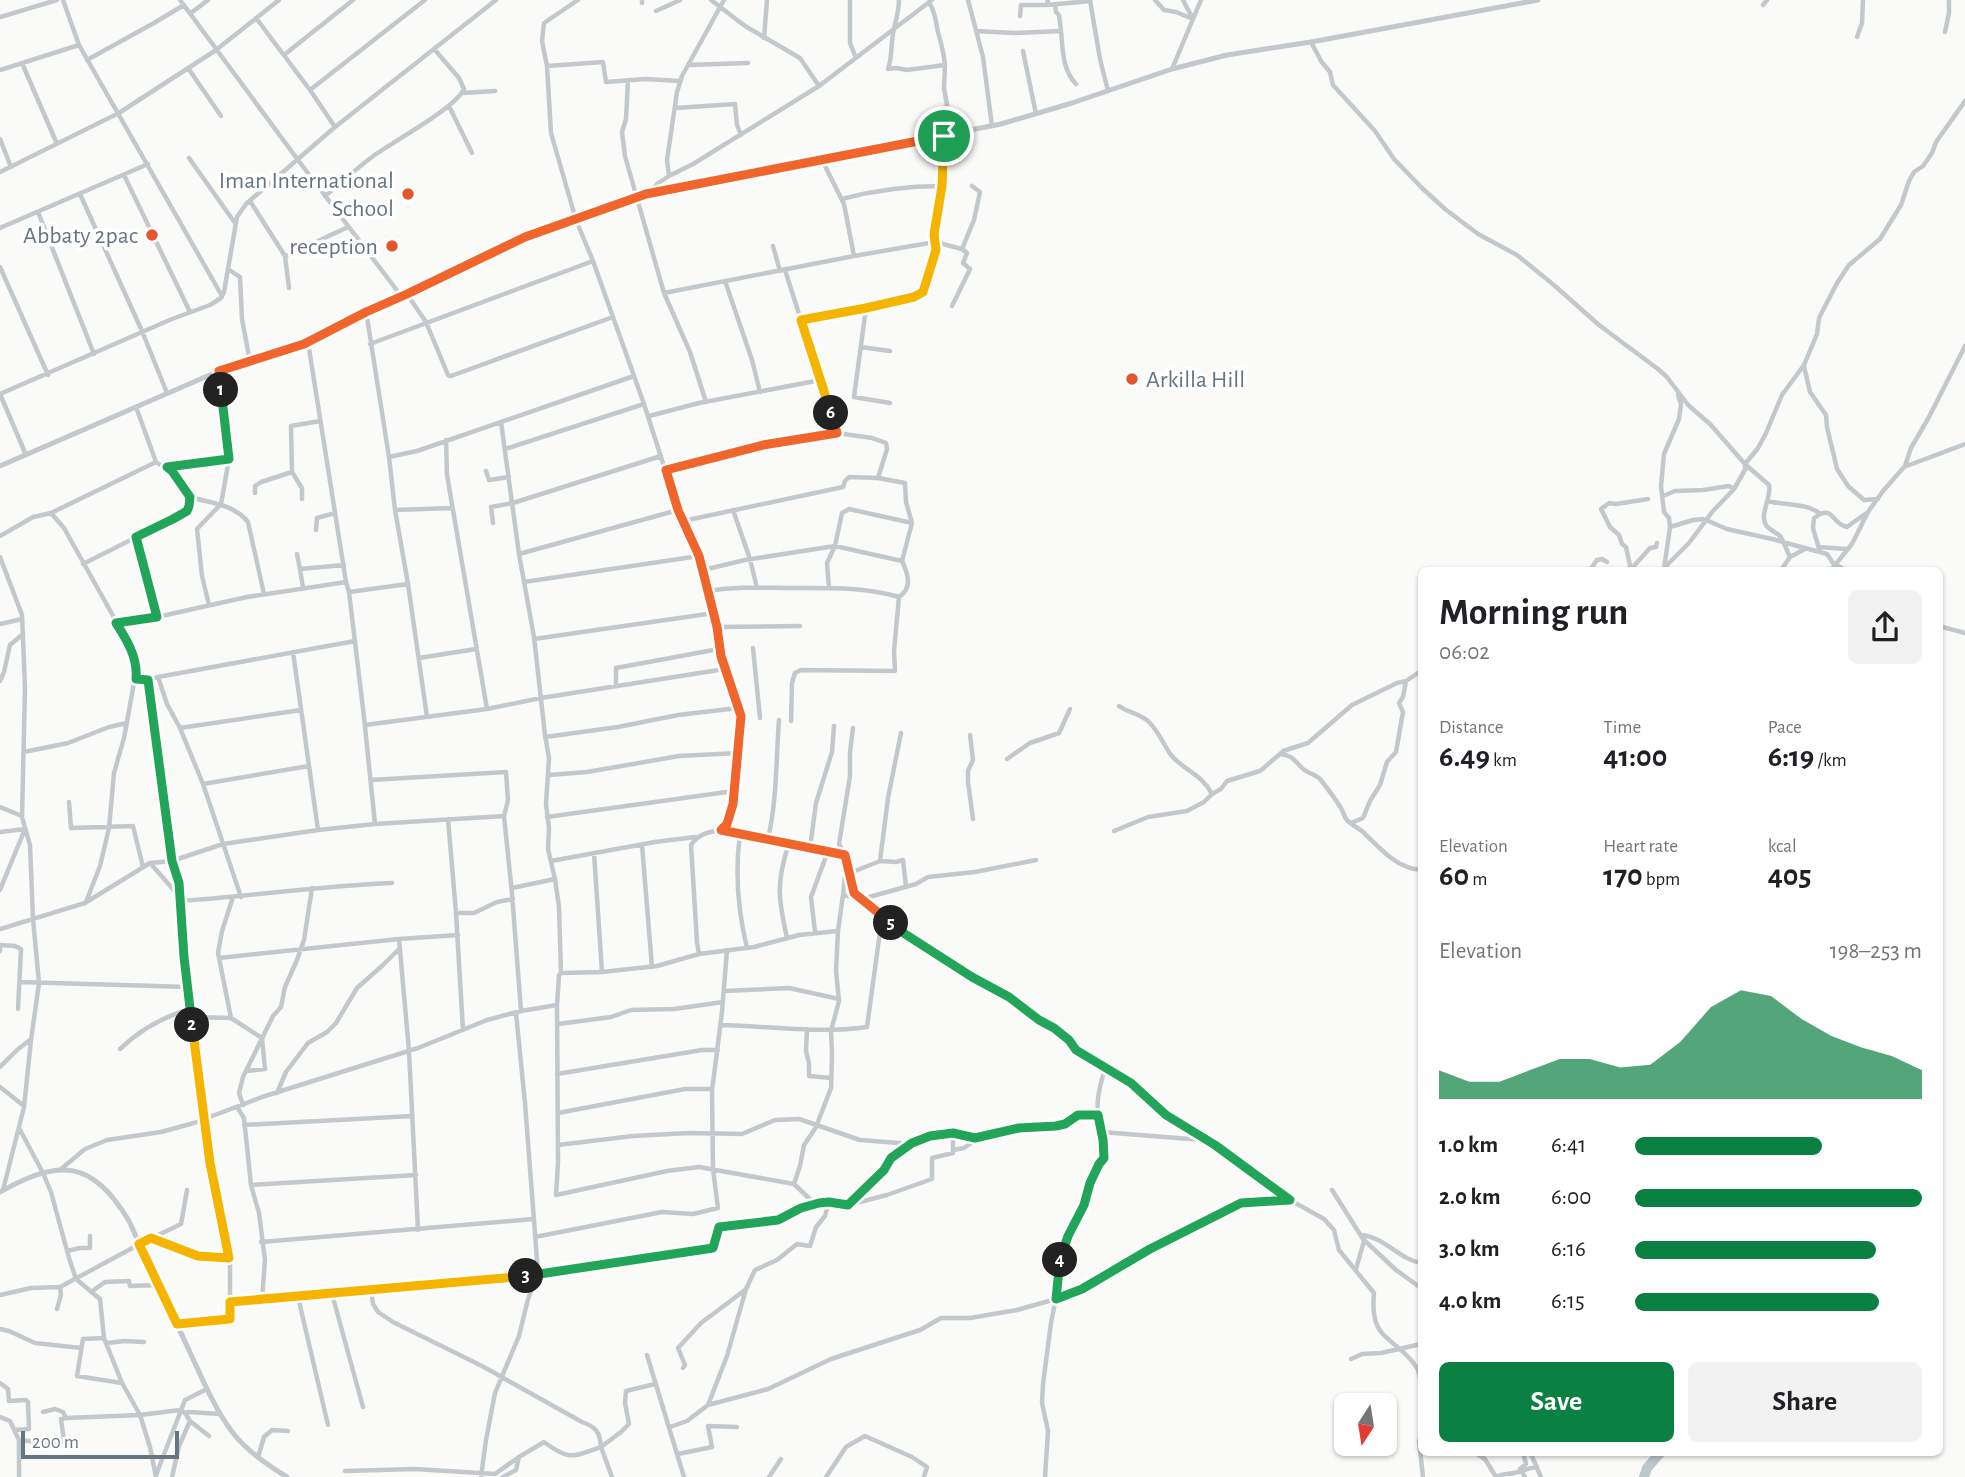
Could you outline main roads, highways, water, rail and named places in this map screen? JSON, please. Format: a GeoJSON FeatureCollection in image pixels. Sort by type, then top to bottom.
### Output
{"type":"FeatureCollection","features":[{"type":"Feature","properties":{"kind":"waterway"},"geometry":{"type":"LineString","coordinates":[[1644,1477],[1647,1468],[1658,1456]]}},
{"type":"Feature","properties":{"kind":"place","name":"Iman International School"},"geometry":{"type":"Point","coordinates":[408,194]}},
{"type":"Feature","properties":{"kind":"place","name":"Abbaty 2pac"},"geometry":{"type":"Point","coordinates":[152,235]}},
{"type":"Feature","properties":{"kind":"place","name":"reception"},"geometry":{"type":"Point","coordinates":[392,246]}},
{"type":"Feature","properties":{"kind":"place","name":"Arkilla Hill"},"geometry":{"type":"Point","coordinates":[1132,379]}}]}
